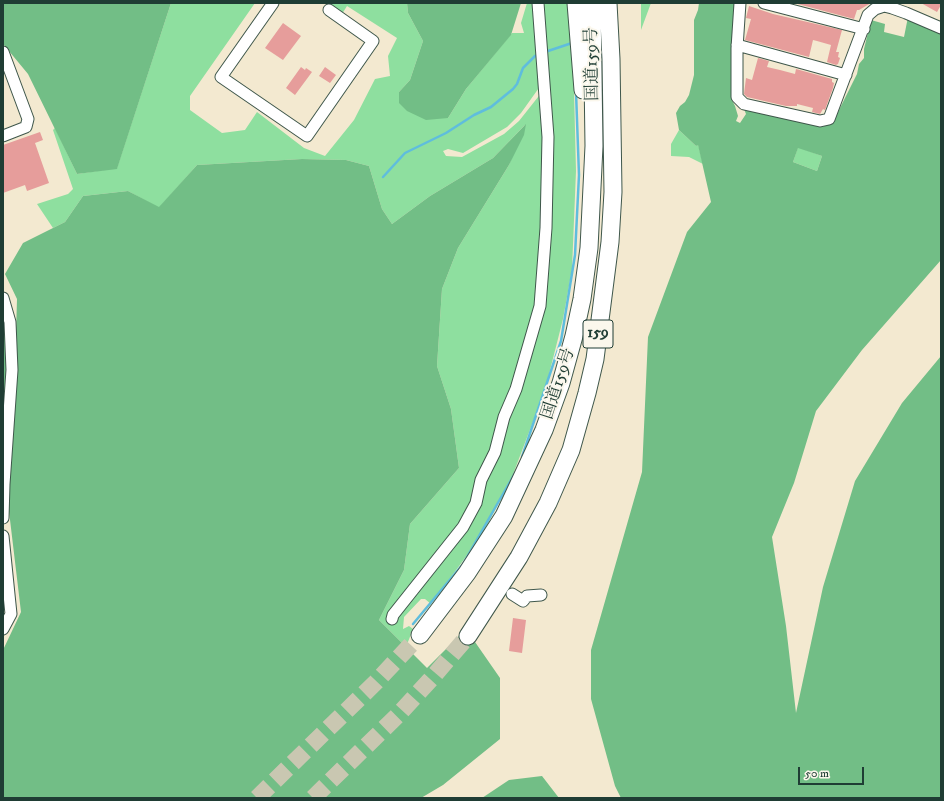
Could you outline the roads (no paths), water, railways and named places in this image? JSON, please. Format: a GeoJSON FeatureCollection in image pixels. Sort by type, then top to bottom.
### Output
{"type":"FeatureCollection","features":[{"type":"Feature","properties":{"kind":"highway","name":"159"},"geometry":{"type":"LineString","coordinates":[[576,3],[587,162],[589,248]]}},
{"type":"Feature","properties":{"kind":"highway","name":"国道159号"},"geometry":{"type":"LineString","coordinates":[[420,634],[467,573],[504,516],[544,430],[561,383],[574,336],[582,299],[589,248],[594,146],[592,3]]}},
{"type":"Feature","properties":{"kind":"highway","name":"国道159号"},"geometry":{"type":"LineString","coordinates":[[468,636],[519,557],[548,503],[571,450],[595,359],[610,242],[613,192],[614,154],[608,3]]}},
{"type":"Feature","properties":{"kind":"highway","name":"159"},"geometry":{"type":"LineString","coordinates":[[614,154],[618,61],[618,3]]}},
{"type":"Feature","properties":{"kind":"street"},"geometry":{"type":"LineString","coordinates":[[273,3],[221,77],[307,136],[373,41],[329,10]]}},
{"type":"Feature","properties":{"kind":"street"},"geometry":{"type":"LineString","coordinates":[[392,619],[393,615],[462,527],[476,503],[481,480],[495,452],[504,417],[516,389],[540,306],[546,228],[548,137],[538,3]]}},
{"type":"Feature","properties":{"kind":"street"},"geometry":{"type":"LineString","coordinates":[[740,3],[737,45],[737,97],[744,104],[820,121],[829,119],[868,15],[878,7],[884,6],[906,13],[941,28]]}},
{"type":"Feature","properties":{"kind":"street"},"geometry":{"type":"LineString","coordinates":[[764,3],[864,29]]}},
{"type":"Feature","properties":{"kind":"street"},"geometry":{"type":"LineString","coordinates":[[900,3],[906,13]]}},
{"type":"Feature","properties":{"kind":"street"},"geometry":{"type":"LineString","coordinates":[[737,45],[846,75]]}},
{"type":"Feature","properties":{"kind":"street"},"geometry":{"type":"LineString","coordinates":[[3,136],[26,127],[28,124],[28,119],[5,60]]}},
{"type":"Feature","properties":{"kind":"street"},"geometry":{"type":"LineString","coordinates":[[3,298],[10,322],[12,370],[3,518]]}},
{"type":"Feature","properties":{"kind":"street"},"geometry":{"type":"LineString","coordinates":[[3,536],[11,614],[3,629]]}},
{"type":"Feature","properties":{"kind":"street"},"geometry":{"type":"LineString","coordinates":[[512,594],[523,601],[527,596],[540,595]]}},
{"type":"Feature","properties":{"kind":"waterway"},"geometry":{"type":"LineString","coordinates":[[545,52],[572,43]]}},
{"type":"Feature","properties":{"kind":"waterway"},"geometry":{"type":"LineString","coordinates":[[383,177],[405,153],[446,133],[474,115],[491,107],[513,89],[517,84],[523,68],[535,56],[538,55]]}},
{"type":"Feature","properties":{"kind":"waterway"},"geometry":{"type":"LineString","coordinates":[[522,457],[561,341],[575,255],[579,175],[576,92]]}},
{"type":"Feature","properties":{"kind":"waterway"},"geometry":{"type":"LineString","coordinates":[[413,624],[463,564],[515,473]]}},
{"type":"Feature","properties":{"kind":"tunnel"},"geometry":{"type":"LineString","coordinates":[[257,798],[376,682],[420,635]]}},
{"type":"Feature","properties":{"kind":"tunnel"},"geometry":{"type":"LineString","coordinates":[[313,798],[397,716],[468,636]]}}]}
